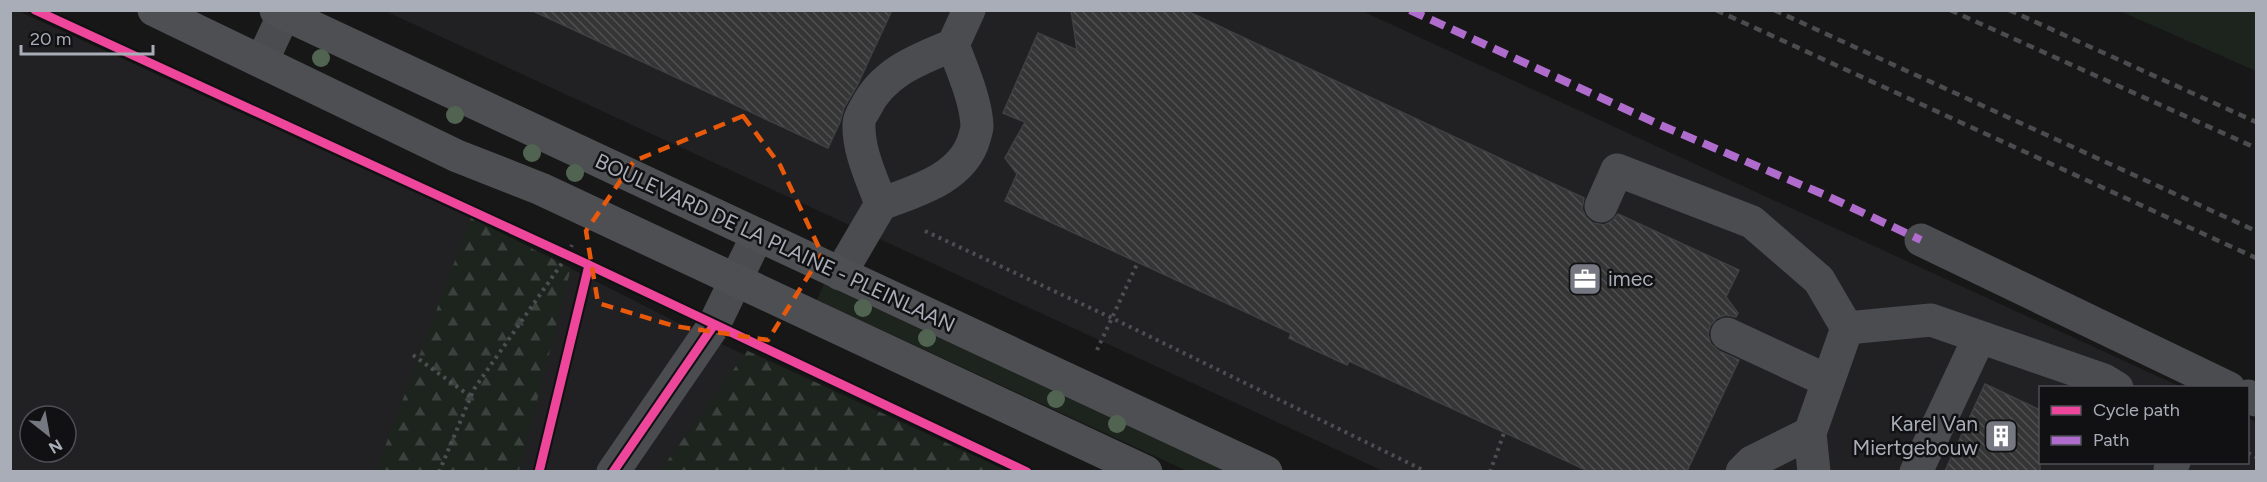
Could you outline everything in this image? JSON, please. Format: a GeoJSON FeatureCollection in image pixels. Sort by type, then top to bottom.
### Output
{"type":"FeatureCollection","features":[{"type":"Feature","properties":{"kind":"main road"},"geometry":{"type":"LineString","coordinates":[[153,10],[457,156],[541,189],[1146,471]]}},
{"type":"Feature","properties":{"kind":"main road","name":"BOULEVARD DE LA PLAINE - PLEINLAAN"},"geometry":{"type":"LineString","coordinates":[[280,12],[1266,471]]}},
{"type":"Feature","properties":{"kind":"street"},"geometry":{"type":"LineString","coordinates":[[840,273],[880,206],[940,179],[957,168],[971,147],[977,127],[968,83],[954,45],[969,10]]}},
{"type":"Feature","properties":{"kind":"street","name":"BOULEVARD DE LA PLAINE - PLEINLAAN"},"geometry":{"type":"LineString","coordinates":[[261,61],[280,12]]}},
{"type":"Feature","properties":{"kind":"street"},"geometry":{"type":"LineString","coordinates":[[880,206],[860,142],[859,121],[868,102],[885,79],[920,58],[954,45]]}},
{"type":"Feature","properties":{"kind":"street"},"geometry":{"type":"LineString","coordinates":[[1601,206],[1617,170],[1752,222],[1820,280],[1847,328],[1810,433],[1814,471]]}},
{"type":"Feature","properties":{"kind":"street"},"geometry":{"type":"LineString","coordinates":[[613,471],[706,337],[757,236]]}},
{"type":"Feature","properties":{"kind":"street"},"geometry":{"type":"LineString","coordinates":[[1921,240],[2227,386]]}},
{"type":"Feature","properties":{"kind":"street"},"geometry":{"type":"LineString","coordinates":[[1847,328],[1931,320],[2104,380],[2115,386]]}},
{"type":"Feature","properties":{"kind":"street"},"geometry":{"type":"LineString","coordinates":[[1727,334],[1828,381]]}},
{"type":"Feature","properties":{"kind":"street"},"geometry":{"type":"LineString","coordinates":[[1917,471],[1979,338]]}},
{"type":"Feature","properties":{"kind":"street"},"geometry":{"type":"LineString","coordinates":[[1742,471],[1752,462],[1810,433]]}},
{"type":"Feature","properties":{"kind":"path"},"geometry":{"type":"LineString","coordinates":[[880,206],[1426,471]]}},
{"type":"Feature","properties":{"kind":"path"},"geometry":{"type":"LineString","coordinates":[[440,471],[470,396],[570,257],[557,252]]}},
{"type":"Feature","properties":{"kind":"path"},"geometry":{"type":"LineString","coordinates":[[1097,351],[1138,262]]}},
{"type":"Feature","properties":{"kind":"path"},"geometry":{"type":"LineString","coordinates":[[413,355],[470,396]]}},
{"type":"Feature","properties":{"kind":"path"},"geometry":{"type":"LineString","coordinates":[[1490,471],[1504,433]]}},
{"type":"Feature","properties":{"kind":"highlighted area"},"geometry":{"type":"Polygon","coordinates":[[[743,116],[780,165],[822,254],[768,340],[674,326],[598,303],[586,231],[634,161],[743,116]]]}},
{"type":"Feature","properties":{"kind":"shaded area"},"geometry":{"type":"Polygon","coordinates":[[[10,11],[18,11],[471,218],[706,337],[996,471],[11,471],[10,11]]]}},
{"type":"Feature","properties":{"kind":"shaded area"},"geometry":{"type":"Polygon","coordinates":[[[385,11],[1362,11],[2179,386],[2039,386],[2039,464],[2249,464],[2249,418],[2256,422],[2256,471],[1383,471],[385,11]]]}},
{"type":"Feature","properties":{"kind":"green space"},"geometry":{"type":"Polygon","coordinates":[[[2120,11],[2256,11],[2256,71],[2120,11]]]}},
{"type":"Feature","properties":{"kind":"green space"},"geometry":{"type":"Polygon","coordinates":[[[471,218],[571,268],[519,471],[376,471],[471,218]]]}},
{"type":"Feature","properties":{"kind":"green space"},"geometry":{"type":"Polygon","coordinates":[[[824,284],[1226,471],[1187,471],[817,300],[824,284]]]}},
{"type":"Feature","properties":{"kind":"green space"},"geometry":{"type":"Polygon","coordinates":[[[748,351],[1007,471],[660,471],[748,351]]]}},
{"type":"Feature","properties":{"kind":"building"},"geometry":{"type":"Polygon","coordinates":[[[531,10],[892,10],[858,84],[844,108],[828,148],[531,10]]]}},
{"type":"Feature","properties":{"kind":"building"},"geometry":{"type":"Polygon","coordinates":[[[1071,10],[1185,10],[1584,198],[1582,209],[1593,223],[1604,225],[1618,214],[1739,270],[1726,297],[1738,313],[1736,317],[1726,315],[1717,318],[1710,326],[1708,335],[1711,344],[1719,351],[1739,360],[1687,471],[1588,471],[1349,361],[1347,365],[1289,338],[1291,333],[1005,201],[1017,174],[1005,158],[1025,122],[1003,113],[1038,33],[1077,50],[1071,10]]]}},
{"type":"Feature","properties":{"kind":"building","name":"Karel Van Miertgebouw"},"geometry":{"type":"Polygon","coordinates":[[[1985,384],[2039,410],[2040,471],[1945,471],[1985,384]]]}},
{"type":"Feature","properties":{"kind":"railway"},"geometry":{"type":"LineString","coordinates":[[1716,10],[2256,258]]}},
{"type":"Feature","properties":{"kind":"railway"},"geometry":{"type":"LineString","coordinates":[[1774,10],[2256,231]]}},
{"type":"Feature","properties":{"kind":"railway"},"geometry":{"type":"LineString","coordinates":[[1950,10],[2256,148]]}},
{"type":"Feature","properties":{"kind":"railway"},"geometry":{"type":"LineString","coordinates":[[2009,10],[2256,122]]}},
{"type":"Feature","properties":{"kind":"marked path"},"geometry":{"type":"LineString","coordinates":[[1410,10],[1658,124],[1825,195],[1921,240]]}},
{"type":"Feature","properties":{"kind":"cycle path"},"geometry":{"type":"LineString","coordinates":[[35,10],[589,265],[1027,472]]}},
{"type":"Feature","properties":{"kind":"cycle path"},"geometry":{"type":"LineString","coordinates":[[539,472],[589,265]]}},
{"type":"Feature","properties":{"kind":"cycle path"},"geometry":{"type":"LineString","coordinates":[[613,472],[714,325]]}},
{"type":"Feature","properties":{"kind":"place","name":"imec"},"geometry":{"type":"Point","coordinates":[1585,279]}},
{"type":"Feature","properties":{"kind":"place","name":"Karel Van Miertgebouw"},"geometry":{"type":"Point","coordinates":[2001,436]}}]}
